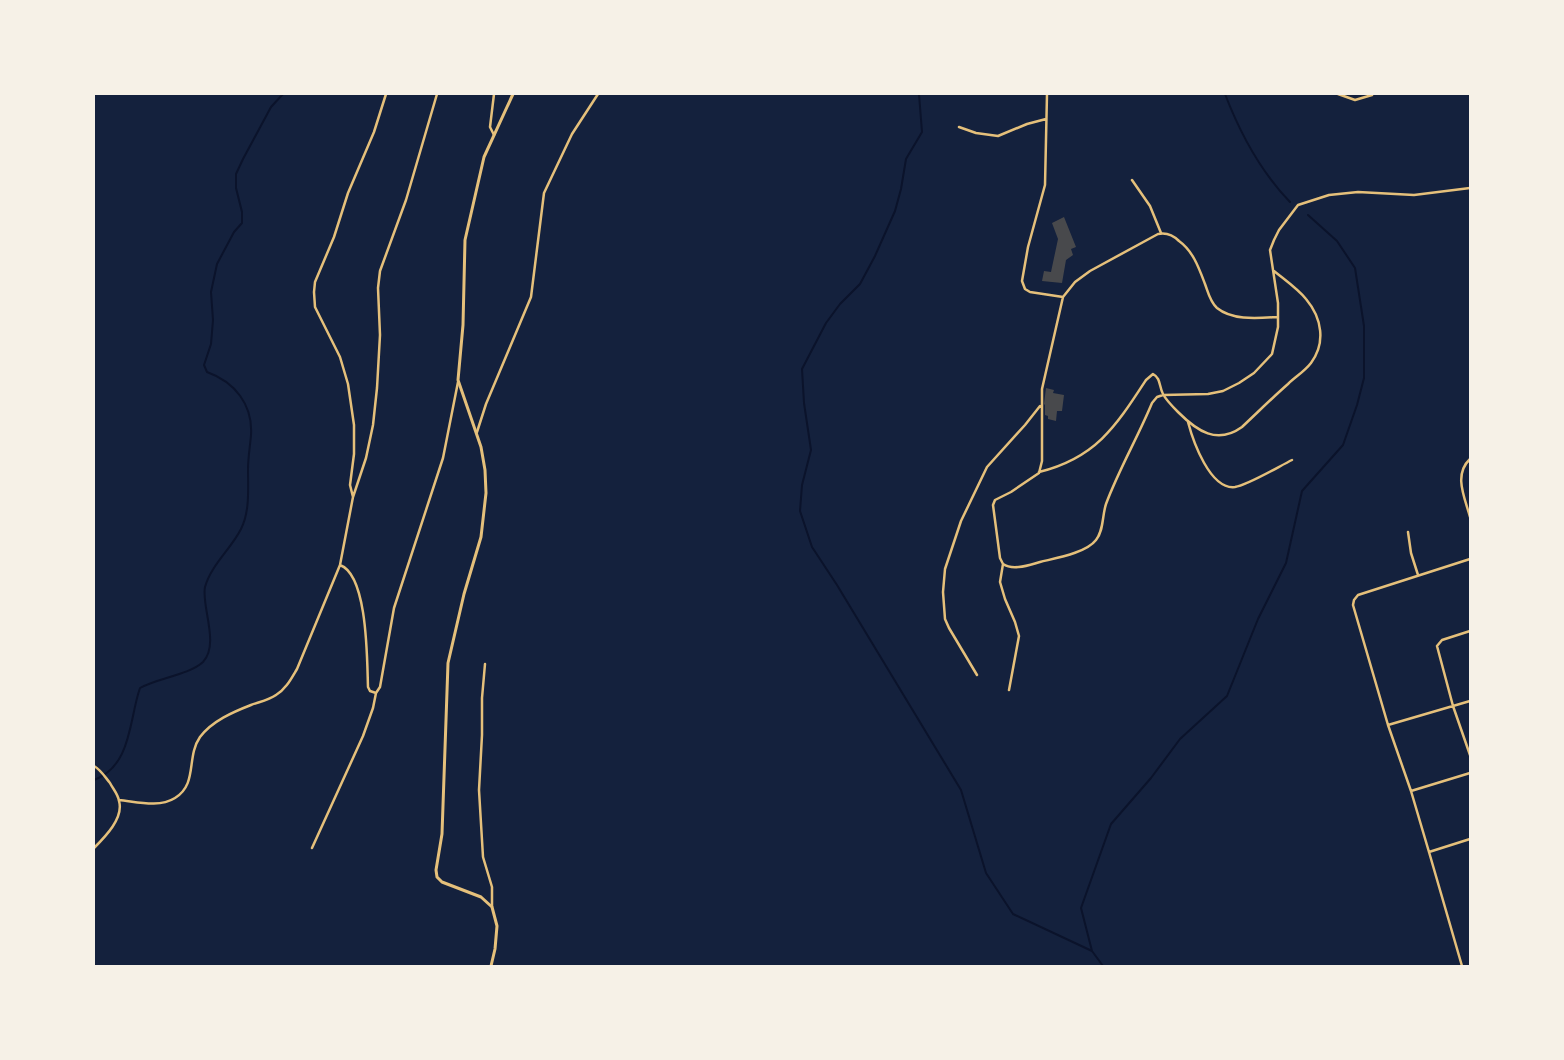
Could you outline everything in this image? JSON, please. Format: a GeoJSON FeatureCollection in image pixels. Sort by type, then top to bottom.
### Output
{"type":"FeatureCollection","features":[{"type":"Feature","properties":{"kind":"street"},"geometry":{"type":"LineString","coordinates":[[354,497],[350,485],[354,454],[354,425],[348,384],[340,357],[315,307],[314,292],[315,282],[334,237],[348,194],[374,132],[386,94]]}},
{"type":"Feature","properties":{"kind":"street"},"geometry":{"type":"LineString","coordinates":[[119,800],[155,804],[175,798],[188,785],[194,750],[207,729],[233,713],[272,698],[285,688],[297,669],[340,565],[354,497],[366,458],[375,407],[380,352],[378,288],[380,271],[406,200],[437,94]]}},
{"type":"Feature","properties":{"kind":"street"},"geometry":{"type":"LineString","coordinates":[[494,94],[490,127],[494,135]]}},
{"type":"Feature","properties":{"kind":"street"},"geometry":{"type":"LineString","coordinates":[[312,848],[363,736],[373,708],[376,693],[380,687],[394,608],[443,458],[458,380],[463,325],[465,240],[484,158],[513,94]]}},
{"type":"Feature","properties":{"kind":"street"},"geometry":{"type":"LineString","coordinates":[[476,434],[486,404],[531,297],[544,193],[572,134],[598,94]]}},
{"type":"Feature","properties":{"kind":"street"},"geometry":{"type":"LineString","coordinates":[[1047,94],[1045,185],[1028,247],[1022,281],[1025,289],[1030,292],[1063,297]]}},
{"type":"Feature","properties":{"kind":"street"},"geometry":{"type":"LineString","coordinates":[[1338,94],[1354,100],[1372,95]]}},
{"type":"Feature","properties":{"kind":"street"},"geometry":{"type":"LineString","coordinates":[[960,127],[976,133],[998,136],[1027,124],[1046,119]]}},
{"type":"Feature","properties":{"kind":"street"},"geometry":{"type":"LineString","coordinates":[[1132,180],[1150,206],[1161,233]]}},
{"type":"Feature","properties":{"kind":"street"},"geometry":{"type":"LineString","coordinates":[[1003,564],[1010,567],[1029,565],[1083,550],[1096,540],[1103,523],[1106,505],[1152,403],[1157,397],[1163,395],[1208,394],[1223,391],[1238,384],[1254,372],[1272,354],[1276,339],[1278,303],[1270,250],[1279,230],[1301,204],[1329,195],[1358,192],[1414,195],[1470,188]]}},
{"type":"Feature","properties":{"kind":"street"},"geometry":{"type":"LineString","coordinates":[[1039,473],[1042,461],[1042,389],[1047,360],[1063,297],[1075,282],[1090,271],[1161,233],[1174,236],[1191,253],[1198,265],[1210,298],[1217,308],[1243,317],[1278,317]]}},
{"type":"Feature","properties":{"kind":"street"},"geometry":{"type":"LineString","coordinates":[[1009,690],[1019,636],[1000,582],[1003,564],[997,542],[992,508],[994,502],[1039,473],[1056,468],[1096,446],[1114,426],[1146,380],[1153,374],[1158,380],[1163,395],[1202,431],[1218,436],[1234,433],[1242,427],[1311,363],[1319,348],[1321,337],[1319,323],[1306,299],[1273,270]]}},
{"type":"Feature","properties":{"kind":"street"},"geometry":{"type":"LineString","coordinates":[[458,380],[476,434],[485,470],[485,508],[481,537],[466,587],[448,663],[442,834],[436,873],[442,882],[480,897],[492,907]]}},
{"type":"Feature","properties":{"kind":"street"},"geometry":{"type":"LineString","coordinates":[[977,675],[945,619],[942,592],[946,569],[961,522],[987,467],[1041,405]]}},
{"type":"Feature","properties":{"kind":"street"},"geometry":{"type":"LineString","coordinates":[[1188,420],[1206,466],[1216,479],[1228,486],[1241,485],[1292,460]]}},
{"type":"Feature","properties":{"kind":"street"},"geometry":{"type":"LineString","coordinates":[[1470,459],[1463,467],[1461,478],[1470,517]]}},
{"type":"Feature","properties":{"kind":"street"},"geometry":{"type":"LineString","coordinates":[[1408,532],[1411,553],[1418,576]]}},
{"type":"Feature","properties":{"kind":"street"},"geometry":{"type":"LineString","coordinates":[[1462,966],[1411,791],[1388,725],[1354,611],[1354,600],[1358,595],[1470,559]]}},
{"type":"Feature","properties":{"kind":"street"},"geometry":{"type":"LineString","coordinates":[[340,565],[349,571],[358,591],[367,641],[368,686],[370,691],[376,693]]}},
{"type":"Feature","properties":{"kind":"street"},"geometry":{"type":"LineString","coordinates":[[1470,632],[1442,640],[1437,646],[1470,755]]}},
{"type":"Feature","properties":{"kind":"street"},"geometry":{"type":"LineString","coordinates":[[485,664],[479,790],[483,857],[492,887],[492,907],[497,926],[491,966]]}},
{"type":"Feature","properties":{"kind":"street"},"geometry":{"type":"LineString","coordinates":[[1388,725],[1470,701]]}},
{"type":"Feature","properties":{"kind":"street"},"geometry":{"type":"LineString","coordinates":[[94,766],[102,772],[116,792],[120,809],[105,836],[94,847]]}},
{"type":"Feature","properties":{"kind":"street"},"geometry":{"type":"LineString","coordinates":[[1411,791],[1470,773]]}},
{"type":"Feature","properties":{"kind":"street"},"geometry":{"type":"LineString","coordinates":[[1429,852],[1470,839]]}},
{"type":"Feature","properties":{"kind":"building"},"geometry":{"type":"Polygon","coordinates":[[[1064,217],[1076,247],[1071,249],[1073,255],[1066,260],[1062,283],[1042,281],[1044,271],[1051,272],[1058,239],[1052,223],[1064,217]]]}},
{"type":"Feature","properties":{"kind":"building"},"geometry":{"type":"Polygon","coordinates":[[[1046,388],[1054,390],[1053,393],[1064,395],[1062,411],[1057,411],[1056,421],[1048,419],[1048,416],[1045,415],[1046,388]]]}},
{"type":"Feature","properties":{"kind":"waterway"},"geometry":{"type":"LineString","coordinates":[[94,780],[116,764],[122,753],[131,727],[140,688],[190,670],[203,662],[208,654],[210,635],[204,595],[205,587],[216,564],[237,536],[244,522],[248,500],[248,465],[251,435],[249,414],[240,396],[226,382],[207,372],[204,365],[211,344],[213,320],[211,292],[217,264],[234,232],[242,223],[242,212],[236,188],[236,174],[271,107],[283,94]]}},
{"type":"Feature","properties":{"kind":"waterway"},"geometry":{"type":"LineString","coordinates":[[919,94],[922,132],[906,159],[895,211],[860,284],[840,304],[826,323],[802,369],[804,403],[811,450],[802,485],[800,511],[812,547],[961,790],[986,873],[1013,914],[1092,951]]}},
{"type":"Feature","properties":{"kind":"waterway"},"geometry":{"type":"LineString","coordinates":[[1225,94],[1237,123],[1252,151],[1270,178],[1290,202]]}},
{"type":"Feature","properties":{"kind":"waterway"},"geometry":{"type":"LineString","coordinates":[[1103,966],[1092,951],[1081,908],[1111,824],[1151,778],[1180,739],[1227,696],[1258,619],[1286,563],[1302,491],[1343,445],[1357,405],[1364,378],[1364,326],[1355,268],[1337,241],[1308,215]]}}]}
